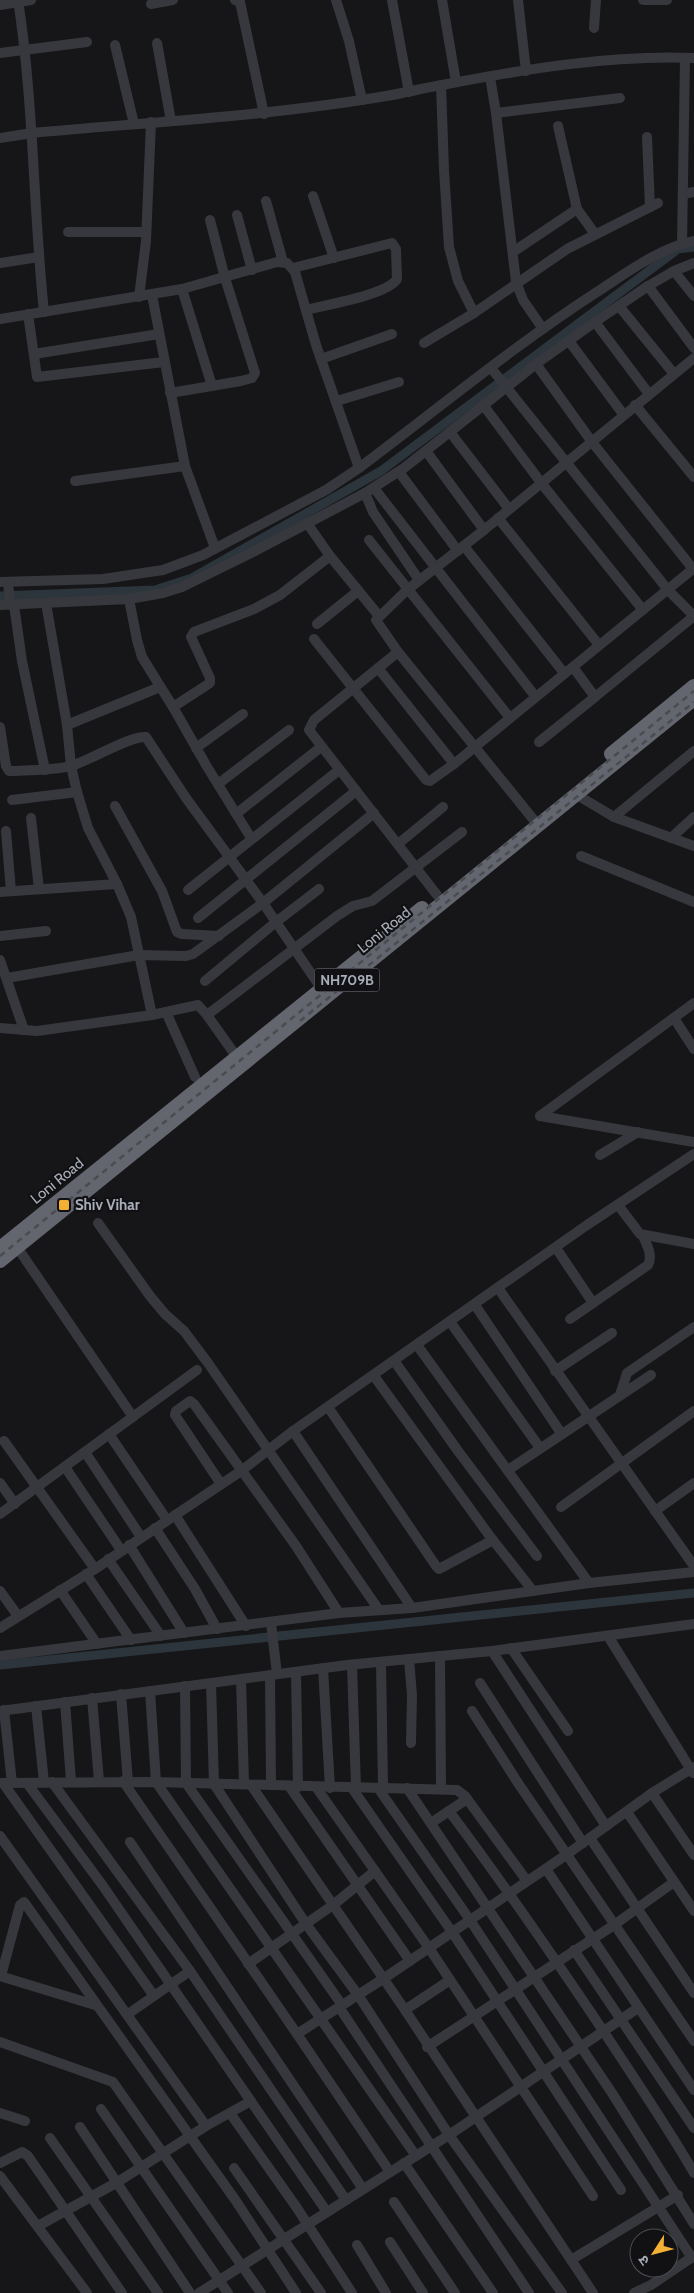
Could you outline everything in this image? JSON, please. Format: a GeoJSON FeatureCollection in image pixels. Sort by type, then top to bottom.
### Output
{"type":"FeatureCollection","features":[{"type":"Feature","properties":{"kind":"highway","name":"Loni Road"},"geometry":{"type":"LineString","coordinates":[[0,1248],[236,1056],[533,819],[694,686]]}},
{"type":"Feature","properties":{"kind":"highway","name":"Loni Road"},"geometry":{"type":"LineString","coordinates":[[0,1261],[694,699]]}},
{"type":"Feature","properties":{"kind":"street"},"geometry":{"type":"LineString","coordinates":[[0,5],[31,0]]}},
{"type":"Feature","properties":{"kind":"street"},"geometry":{"type":"LineString","coordinates":[[151,4],[173,0]]}},
{"type":"Feature","properties":{"kind":"street"},"geometry":{"type":"LineString","coordinates":[[234,0],[240,2],[264,114]]}},
{"type":"Feature","properties":{"kind":"street"},"geometry":{"type":"LineString","coordinates":[[336,0],[349,41],[362,100]]}},
{"type":"Feature","properties":{"kind":"street"},"geometry":{"type":"LineString","coordinates":[[392,0],[409,92]]}},
{"type":"Feature","properties":{"kind":"street"},"geometry":{"type":"LineString","coordinates":[[442,0],[456,82]]}},
{"type":"Feature","properties":{"kind":"street"},"geometry":{"type":"LineString","coordinates":[[518,0],[526,71]]}},
{"type":"Feature","properties":{"kind":"street"},"geometry":{"type":"LineString","coordinates":[[594,28],[596,0]]}},
{"type":"Feature","properties":{"kind":"street"},"geometry":{"type":"LineString","coordinates":[[643,0],[667,0]]}},
{"type":"Feature","properties":{"kind":"street"},"geometry":{"type":"LineString","coordinates":[[18,1],[25,50],[32,133],[38,258],[44,312]]}},
{"type":"Feature","properties":{"kind":"street"},"geometry":{"type":"LineString","coordinates":[[0,53],[87,42]]}},
{"type":"Feature","properties":{"kind":"street"},"geometry":{"type":"LineString","coordinates":[[157,43],[171,121]]}},
{"type":"Feature","properties":{"kind":"street"},"geometry":{"type":"LineString","coordinates":[[115,45],[134,124]]}},
{"type":"Feature","properties":{"kind":"street"},"geometry":{"type":"LineString","coordinates":[[0,138],[32,133],[151,122],[264,114],[362,100],[456,82],[614,58],[689,58],[689,158],[683,194],[682,244]]}},
{"type":"Feature","properties":{"kind":"street"},"geometry":{"type":"LineString","coordinates":[[490,77],[516,282],[524,300],[543,329]]}},
{"type":"Feature","properties":{"kind":"street"},"geometry":{"type":"LineString","coordinates":[[441,85],[449,247],[458,281],[474,313]]}},
{"type":"Feature","properties":{"kind":"street"},"geometry":{"type":"LineString","coordinates":[[496,113],[620,98]]}},
{"type":"Feature","properties":{"kind":"street"},"geometry":{"type":"LineString","coordinates":[[139,296],[146,232],[151,122]]}},
{"type":"Feature","properties":{"kind":"street"},"geometry":{"type":"LineString","coordinates":[[558,126],[577,209],[596,234]]}},
{"type":"Feature","properties":{"kind":"street"},"geometry":{"type":"LineString","coordinates":[[424,343],[474,313],[516,282],[568,249],[654,205],[647,137]]}},
{"type":"Feature","properties":{"kind":"street"},"geometry":{"type":"LineString","coordinates":[[683,194],[694,192]]}},
{"type":"Feature","properties":{"kind":"street"},"geometry":{"type":"LineString","coordinates":[[313,196],[334,258]]}},
{"type":"Feature","properties":{"kind":"street"},"geometry":{"type":"LineString","coordinates":[[266,201],[283,262],[293,268],[321,359],[360,468]]}},
{"type":"Feature","properties":{"kind":"street"},"geometry":{"type":"LineString","coordinates":[[513,252],[577,209]]}},
{"type":"Feature","properties":{"kind":"street"},"geometry":{"type":"LineString","coordinates":[[237,215],[252,270]]}},
{"type":"Feature","properties":{"kind":"street"},"geometry":{"type":"LineString","coordinates":[[170,393],[250,379],[255,373],[225,278],[210,220]]}},
{"type":"Feature","properties":{"kind":"street"},"geometry":{"type":"LineString","coordinates":[[68,232],[146,232]]}},
{"type":"Feature","properties":{"kind":"street"},"geometry":{"type":"LineString","coordinates":[[8,601],[46,603],[129,599],[182,587],[253,552],[369,491],[399,472],[484,406],[499,377],[543,329],[635,267],[682,244],[694,242]]}},
{"type":"Feature","properties":{"kind":"street"},"geometry":{"type":"LineString","coordinates":[[293,268],[392,243],[396,249],[398,279],[393,284],[368,295],[306,310]]}},
{"type":"Feature","properties":{"kind":"street"},"geometry":{"type":"LineString","coordinates":[[0,263],[38,258]]}},
{"type":"Feature","properties":{"kind":"street"},"geometry":{"type":"LineString","coordinates":[[0,319],[182,290],[283,262]]}},
{"type":"Feature","properties":{"kind":"street"},"geometry":{"type":"LineString","coordinates":[[45,770],[4,582],[103,579],[138,575],[181,564],[326,490],[499,377],[536,364],[648,286],[674,271],[694,263]]}},
{"type":"Feature","properties":{"kind":"street"},"geometry":{"type":"LineString","coordinates":[[674,271],[694,296]]}},
{"type":"Feature","properties":{"kind":"street"},"geometry":{"type":"LineString","coordinates":[[648,286],[694,348]]}},
{"type":"Feature","properties":{"kind":"street"},"geometry":{"type":"LineString","coordinates":[[182,290],[212,386]]}},
{"type":"Feature","properties":{"kind":"street"},"geometry":{"type":"LineString","coordinates":[[152,294],[185,466],[214,548]]}},
{"type":"Feature","properties":{"kind":"street"},"geometry":{"type":"LineString","coordinates":[[619,306],[674,374]]}},
{"type":"Feature","properties":{"kind":"street"},"geometry":{"type":"LineString","coordinates":[[28,314],[37,377],[164,362]]}},
{"type":"Feature","properties":{"kind":"street"},"geometry":{"type":"LineString","coordinates":[[595,322],[649,394]]}},
{"type":"Feature","properties":{"kind":"street"},"geometry":{"type":"LineString","coordinates":[[34,354],[159,334]]}},
{"type":"Feature","properties":{"kind":"street"},"geometry":{"type":"LineString","coordinates":[[321,359],[392,334]]}},
{"type":"Feature","properties":{"kind":"street"},"geometry":{"type":"LineString","coordinates":[[569,341],[623,414]]}},
{"type":"Feature","properties":{"kind":"street"},"geometry":{"type":"LineString","coordinates":[[533,819],[398,652],[376,620],[407,590],[542,484],[623,414],[694,358]]}},
{"type":"Feature","properties":{"kind":"street"},"geometry":{"type":"LineString","coordinates":[[314,639],[426,780],[434,778],[454,764],[693,569],[592,442],[536,364]]}},
{"type":"Feature","properties":{"kind":"street"},"geometry":{"type":"LineString","coordinates":[[499,377],[668,590],[694,616],[538,742]]}},
{"type":"Feature","properties":{"kind":"street"},"geometry":{"type":"LineString","coordinates":[[337,401],[399,382]]}},
{"type":"Feature","properties":{"kind":"street"},"geometry":{"type":"LineString","coordinates":[[635,405],[694,478]]}},
{"type":"Feature","properties":{"kind":"street"},"geometry":{"type":"LineString","coordinates":[[484,406],[542,484],[642,610]]}},
{"type":"Feature","properties":{"kind":"street"},"geometry":{"type":"LineString","coordinates":[[450,432],[509,509]]}},
{"type":"Feature","properties":{"kind":"street"},"geometry":{"type":"LineString","coordinates":[[426,452],[484,530]]}},
{"type":"Feature","properties":{"kind":"street"},"geometry":{"type":"LineString","coordinates":[[75,481],[185,466]]}},
{"type":"Feature","properties":{"kind":"street"},"geometry":{"type":"LineString","coordinates":[[399,472],[461,549],[568,670],[595,697]]}},
{"type":"Feature","properties":{"kind":"street"},"geometry":{"type":"LineString","coordinates":[[369,491],[434,568],[535,696]]}},
{"type":"Feature","properties":{"kind":"street"},"geometry":{"type":"LineString","coordinates":[[369,491],[373,512],[420,580]]}},
{"type":"Feature","properties":{"kind":"street"},"geometry":{"type":"LineString","coordinates":[[498,518],[599,645]]}},
{"type":"Feature","properties":{"kind":"street"},"geometry":{"type":"LineString","coordinates":[[307,523],[330,556],[379,616]]}},
{"type":"Feature","properties":{"kind":"street"},"geometry":{"type":"LineString","coordinates":[[370,540],[407,590],[510,718]]}},
{"type":"Feature","properties":{"kind":"street"},"geometry":{"type":"LineString","coordinates":[[173,707],[210,683],[210,678],[192,637],[194,632],[254,609],[280,595],[330,556]]}},
{"type":"Feature","properties":{"kind":"street"},"geometry":{"type":"LineString","coordinates":[[317,624],[358,591]]}},
{"type":"Feature","properties":{"kind":"street"},"geometry":{"type":"LineString","coordinates":[[129,599],[142,657],[251,838]]}},
{"type":"Feature","properties":{"kind":"street"},"geometry":{"type":"LineString","coordinates":[[46,603],[67,725],[70,766],[88,828],[117,884],[131,917],[152,1015]]}},
{"type":"Feature","properties":{"kind":"street"},"geometry":{"type":"LineString","coordinates":[[398,652],[311,724],[310,730],[321,747],[437,895]]}},
{"type":"Feature","properties":{"kind":"street"},"geometry":{"type":"LineString","coordinates":[[378,668],[454,764]]}},
{"type":"Feature","properties":{"kind":"street"},"geometry":{"type":"LineString","coordinates":[[67,725],[160,688]]}},
{"type":"Feature","properties":{"kind":"street"},"geometry":{"type":"LineString","coordinates":[[196,748],[243,714]]}},
{"type":"Feature","properties":{"kind":"street"},"geometry":{"type":"LineString","coordinates":[[0,727],[8,770],[45,770],[70,766],[146,737],[227,857],[263,903],[321,988]]}},
{"type":"Feature","properties":{"kind":"street"},"geometry":{"type":"LineString","coordinates":[[218,784],[289,730]]}},
{"type":"Feature","properties":{"kind":"street"},"geometry":{"type":"LineString","coordinates":[[236,814],[321,747]]}},
{"type":"Feature","properties":{"kind":"street"},"geometry":{"type":"LineString","coordinates":[[614,817],[694,751]]}},
{"type":"Feature","properties":{"kind":"street"},"geometry":{"type":"LineString","coordinates":[[188,890],[227,857],[339,770]]}},
{"type":"Feature","properties":{"kind":"street"},"geometry":{"type":"LineString","coordinates":[[198,918],[245,879],[277,856],[356,790]]}},
{"type":"Feature","properties":{"kind":"street"},"geometry":{"type":"LineString","coordinates":[[12,800],[77,792]]}},
{"type":"Feature","properties":{"kind":"street"},"geometry":{"type":"LineString","coordinates":[[577,795],[614,817],[694,846]]}},
{"type":"Feature","properties":{"kind":"street"},"geometry":{"type":"LineString","coordinates":[[115,806],[159,886],[177,932],[182,934],[219,936]]}},
{"type":"Feature","properties":{"kind":"street"},"geometry":{"type":"LineString","coordinates":[[398,844],[443,807]]}},
{"type":"Feature","properties":{"kind":"street"},"geometry":{"type":"LineString","coordinates":[[7,978],[139,955],[190,955],[263,903],[374,813]]}},
{"type":"Feature","properties":{"kind":"street"},"geometry":{"type":"LineString","coordinates":[[671,838],[694,817]]}},
{"type":"Feature","properties":{"kind":"street"},"geometry":{"type":"LineString","coordinates":[[31,818],[39,889]]}},
{"type":"Feature","properties":{"kind":"street"},"geometry":{"type":"LineString","coordinates":[[6,831],[11,891]]}},
{"type":"Feature","properties":{"kind":"street"},"geometry":{"type":"LineString","coordinates":[[207,1015],[353,906],[372,901],[462,832]]}},
{"type":"Feature","properties":{"kind":"street"},"geometry":{"type":"LineString","coordinates":[[581,856],[694,902]]}},
{"type":"Feature","properties":{"kind":"street"},"geometry":{"type":"LineString","coordinates":[[0,892],[117,884]]}},
{"type":"Feature","properties":{"kind":"street"},"geometry":{"type":"LineString","coordinates":[[205,981],[319,889]]}},
{"type":"Feature","properties":{"kind":"street"},"geometry":{"type":"LineString","coordinates":[[0,936],[46,931]]}},
{"type":"Feature","properties":{"kind":"street"},"geometry":{"type":"LineString","coordinates":[[0,960],[24,1030]]}},
{"type":"Feature","properties":{"kind":"street"},"geometry":{"type":"LineString","coordinates":[[694,1003],[540,1116],[694,1142]]}},
{"type":"Feature","properties":{"kind":"street"},"geometry":{"type":"LineString","coordinates":[[0,1028],[36,1031],[152,1015],[198,1006],[207,1015],[236,1056]]}},
{"type":"Feature","properties":{"kind":"street"},"geometry":{"type":"LineString","coordinates":[[166,1012],[195,1077]]}},
{"type":"Feature","properties":{"kind":"street"},"geometry":{"type":"LineString","coordinates":[[674,1018],[694,1049]]}},
{"type":"Feature","properties":{"kind":"street"},"geometry":{"type":"LineString","coordinates":[[600,1155],[638,1132]]}},
{"type":"Feature","properties":{"kind":"street"},"geometry":{"type":"LineString","coordinates":[[0,1628],[90,1572],[241,1471],[293,1431],[694,1154]]}},
{"type":"Feature","properties":{"kind":"street"},"geometry":{"type":"LineString","coordinates":[[570,1319],[648,1265],[650,1254],[643,1236],[637,1231],[618,1205]]}},
{"type":"Feature","properties":{"kind":"street"},"geometry":{"type":"LineString","coordinates":[[98,1223],[150,1296],[194,1344],[379,1610]]}},
{"type":"Feature","properties":{"kind":"street"},"geometry":{"type":"LineString","coordinates":[[643,1236],[694,1244]]}},
{"type":"Feature","properties":{"kind":"street"},"geometry":{"type":"LineString","coordinates":[[17,1247],[133,1417]]}},
{"type":"Feature","properties":{"kind":"street"},"geometry":{"type":"LineString","coordinates":[[556,1248],[593,1303]]}},
{"type":"Feature","properties":{"kind":"street"},"geometry":{"type":"LineString","coordinates":[[498,1288],[620,1463],[655,1511],[690,1552],[694,1566]]}},
{"type":"Feature","properties":{"kind":"street"},"geometry":{"type":"LineString","coordinates":[[475,1305],[561,1433]]}},
{"type":"Feature","properties":{"kind":"street"},"geometry":{"type":"LineString","coordinates":[[451,1322],[540,1448]]}},
{"type":"Feature","properties":{"kind":"street"},"geometry":{"type":"LineString","coordinates":[[620,1395],[627,1373],[694,1327]]}},
{"type":"Feature","properties":{"kind":"street"},"geometry":{"type":"LineString","coordinates":[[555,1371],[612,1333]]}},
{"type":"Feature","properties":{"kind":"street"},"geometry":{"type":"LineString","coordinates":[[417,1345],[589,1583]]}},
{"type":"Feature","properties":{"kind":"street"},"geometry":{"type":"LineString","coordinates":[[395,1362],[458,1451],[537,1556]]}},
{"type":"Feature","properties":{"kind":"street"},"geometry":{"type":"LineString","coordinates":[[0,1514],[197,1370]]}},
{"type":"Feature","properties":{"kind":"street"},"geometry":{"type":"LineString","coordinates":[[508,1470],[586,1416],[652,1375]]}},
{"type":"Feature","properties":{"kind":"street"},"geometry":{"type":"LineString","coordinates":[[374,1376],[532,1591]]}},
{"type":"Feature","properties":{"kind":"street"},"geometry":{"type":"LineString","coordinates":[[221,1484],[175,1415],[176,1411],[188,1402],[194,1404],[296,1546],[339,1613]]}},
{"type":"Feature","properties":{"kind":"street"},"geometry":{"type":"LineString","coordinates":[[328,1407],[439,1569],[493,1540]]}},
{"type":"Feature","properties":{"kind":"street"},"geometry":{"type":"LineString","coordinates":[[561,1507],[620,1463],[694,1412]]}},
{"type":"Feature","properties":{"kind":"street"},"geometry":{"type":"LineString","coordinates":[[293,1431],[412,1608]]}},
{"type":"Feature","properties":{"kind":"street"},"geometry":{"type":"LineString","coordinates":[[109,1434],[171,1517],[246,1626]]}},
{"type":"Feature","properties":{"kind":"street"},"geometry":{"type":"LineString","coordinates":[[4,1441],[37,1488],[130,1640]]}},
{"type":"Feature","properties":{"kind":"street"},"geometry":{"type":"LineString","coordinates":[[85,1452],[141,1537]]}},
{"type":"Feature","properties":{"kind":"street"},"geometry":{"type":"LineString","coordinates":[[64,1467],[125,1548],[184,1633]]}},
{"type":"Feature","properties":{"kind":"street"},"geometry":{"type":"LineString","coordinates":[[0,1483],[15,1504]]}},
{"type":"Feature","properties":{"kind":"street"},"geometry":{"type":"LineString","coordinates":[[655,1511],[694,1483]]}},
{"type":"Feature","properties":{"kind":"street"},"geometry":{"type":"LineString","coordinates":[[155,1528],[196,1589],[218,1629]]}},
{"type":"Feature","properties":{"kind":"street"},"geometry":{"type":"LineString","coordinates":[[108,1559],[161,1636]]}},
{"type":"Feature","properties":{"kind":"street"},"geometry":{"type":"LineString","coordinates":[[1,1655],[271,1623],[339,1613],[412,1608],[589,1583],[694,1572]]}},
{"type":"Feature","properties":{"kind":"street"},"geometry":{"type":"LineString","coordinates":[[0,1590],[18,1616]]}},
{"type":"Feature","properties":{"kind":"street"},"geometry":{"type":"LineString","coordinates":[[60,1590],[97,1644]]}},
{"type":"Feature","properties":{"kind":"street"},"geometry":{"type":"LineString","coordinates":[[271,1623],[276,1663],[273,1675],[271,1786]]}},
{"type":"Feature","properties":{"kind":"street"},"geometry":{"type":"LineString","coordinates":[[154,1996],[5,1783],[2,1710],[324,1668],[492,1651],[694,1624]]}},
{"type":"Feature","properties":{"kind":"street"},"geometry":{"type":"LineString","coordinates":[[297,2034],[383,1980],[546,1869],[652,1793],[693,1770],[608,1636]]}},
{"type":"Feature","properties":{"kind":"street"},"geometry":{"type":"LineString","coordinates":[[511,1648],[568,1731]]}},
{"type":"Feature","properties":{"kind":"street"},"geometry":{"type":"LineString","coordinates":[[492,1651],[606,1826]]}},
{"type":"Feature","properties":{"kind":"street"},"geometry":{"type":"LineString","coordinates":[[440,1656],[441,1788]]}},
{"type":"Feature","properties":{"kind":"street"},"geometry":{"type":"LineString","coordinates":[[409,1659],[412,1695],[411,1743]]}},
{"type":"Feature","properties":{"kind":"street"},"geometry":{"type":"LineString","coordinates":[[382,1662],[380,1788],[470,1920],[693,2257],[654,2289],[634,2293]]}},
{"type":"Feature","properties":{"kind":"street"},"geometry":{"type":"LineString","coordinates":[[352,1665],[354,1788],[452,1932],[621,2190]]}},
{"type":"Feature","properties":{"kind":"street"},"geometry":{"type":"LineString","coordinates":[[324,1668],[330,1788]]}},
{"type":"Feature","properties":{"kind":"street"},"geometry":{"type":"LineString","coordinates":[[296,1672],[294,1786],[358,1886],[410,1961]]}},
{"type":"Feature","properties":{"kind":"street"},"geometry":{"type":"LineString","coordinates":[[241,1679],[247,1784],[404,2010],[593,2293]]}},
{"type":"Feature","properties":{"kind":"street"},"geometry":{"type":"LineString","coordinates":[[211,1683],[214,1784],[306,1924],[358,1995],[449,2135],[562,2293]]}},
{"type":"Feature","properties":{"kind":"street"},"geometry":{"type":"LineString","coordinates":[[480,1683],[587,1840],[638,1908],[694,1993]]}},
{"type":"Feature","properties":{"kind":"street"},"geometry":{"type":"LineString","coordinates":[[185,1686],[186,1783],[341,2006],[529,2293]]}},
{"type":"Feature","properties":{"kind":"street"},"geometry":{"type":"LineString","coordinates":[[150,1691],[156,1782],[416,2156]]}},
{"type":"Feature","properties":{"kind":"street"},"geometry":{"type":"LineString","coordinates":[[121,1694],[126,1781],[390,2172]]}},
{"type":"Feature","properties":{"kind":"street"},"geometry":{"type":"LineString","coordinates":[[92,1698],[99,1781]]}},
{"type":"Feature","properties":{"kind":"street"},"geometry":{"type":"LineString","coordinates":[[65,1702],[71,1781]]}},
{"type":"Feature","properties":{"kind":"street"},"geometry":{"type":"LineString","coordinates":[[36,1706],[48,1782],[190,1971],[346,2200]]}},
{"type":"Feature","properties":{"kind":"street"},"geometry":{"type":"LineString","coordinates":[[472,1711],[566,1855],[694,2041]]}},
{"type":"Feature","properties":{"kind":"street"},"geometry":{"type":"LineString","coordinates":[[5,1783],[126,1781],[330,1788],[441,1788],[458,1790],[467,1799],[527,1881]]}},
{"type":"Feature","properties":{"kind":"street"},"geometry":{"type":"LineString","coordinates":[[27,1783],[103,1886],[169,1985],[327,2212]]}},
{"type":"Feature","properties":{"kind":"street"},"geometry":{"type":"LineString","coordinates":[[316,1787],[429,1948],[593,2196]]}},
{"type":"Feature","properties":{"kind":"street"},"geometry":{"type":"LineString","coordinates":[[407,1788],[582,2048],[678,2195],[691,2211],[694,2224]]}},
{"type":"Feature","properties":{"kind":"street"},"geometry":{"type":"LineString","coordinates":[[652,1793],[694,1855]]}},
{"type":"Feature","properties":{"kind":"street"},"geometry":{"type":"LineString","coordinates":[[431,1823],[467,1799]]}},
{"type":"Feature","properties":{"kind":"street"},"geometry":{"type":"LineString","coordinates":[[449,1811],[510,1892],[558,1962],[674,2138],[694,2173]]}},
{"type":"Feature","properties":{"kind":"street"},"geometry":{"type":"LineString","coordinates":[[627,1812],[694,1911]]}},
{"type":"Feature","properties":{"kind":"street"},"geometry":{"type":"LineString","coordinates":[[0,1836],[206,2126]]}},
{"type":"Feature","properties":{"kind":"street"},"geometry":{"type":"LineString","coordinates":[[130,1842],[363,2189]]}},
{"type":"Feature","properties":{"kind":"street"},"geometry":{"type":"LineString","coordinates":[[546,1869],[694,2090]]}},
{"type":"Feature","properties":{"kind":"street"},"geometry":{"type":"LineString","coordinates":[[248,1964],[290,1933],[333,1906],[375,1872]]}},
{"type":"Feature","properties":{"kind":"street"},"geometry":{"type":"LineString","coordinates":[[427,2047],[614,1925],[674,1882]]}},
{"type":"Feature","properties":{"kind":"street"},"geometry":{"type":"LineString","coordinates":[[95,2005],[1,1976],[20,1905],[24,1902],[268,2248],[296,2293]]}},
{"type":"Feature","properties":{"kind":"street"},"geometry":{"type":"LineString","coordinates":[[574,1950],[694,2128]]}},
{"type":"Feature","properties":{"kind":"street"},"geometry":{"type":"LineString","coordinates":[[128,2014],[190,1971]]}},
{"type":"Feature","properties":{"kind":"street"},"geometry":{"type":"LineString","coordinates":[[404,2010],[450,1980]]}},
{"type":"Feature","properties":{"kind":"street"},"geometry":{"type":"LineString","coordinates":[[198,2293],[449,2135],[520,2086],[582,2048],[638,2008]]}},
{"type":"Feature","properties":{"kind":"street"},"geometry":{"type":"LineString","coordinates":[[0,2042],[113,2082],[261,2293]]}},
{"type":"Feature","properties":{"kind":"street"},"geometry":{"type":"LineString","coordinates":[[38,2226],[116,2183],[189,2136],[251,2101]]}},
{"type":"Feature","properties":{"kind":"street"},"geometry":{"type":"LineString","coordinates":[[101,2110],[228,2293]]}},
{"type":"Feature","properties":{"kind":"street"},"geometry":{"type":"LineString","coordinates":[[0,2113],[25,2122]]}},
{"type":"Feature","properties":{"kind":"street"},"geometry":{"type":"LineString","coordinates":[[230,2113],[308,2224],[352,2293]]}},
{"type":"Feature","properties":{"kind":"street"},"geometry":{"type":"LineString","coordinates":[[80,2128],[190,2293]]}},
{"type":"Feature","properties":{"kind":"street"},"geometry":{"type":"LineString","coordinates":[[50,2138],[158,2293]]}},
{"type":"Feature","properties":{"kind":"street"},"geometry":{"type":"LineString","coordinates":[[0,2163],[22,2152],[26,2154],[122,2293]]}},
{"type":"Feature","properties":{"kind":"street"},"geometry":{"type":"LineString","coordinates":[[404,2163],[493,2293]]}},
{"type":"Feature","properties":{"kind":"street"},"geometry":{"type":"LineString","coordinates":[[234,2168],[321,2293]]}},
{"type":"Feature","properties":{"kind":"street"},"geometry":{"type":"LineString","coordinates":[[0,2176],[87,2293]]}},
{"type":"Feature","properties":{"kind":"street"},"geometry":{"type":"LineString","coordinates":[[571,2260],[660,2208],[678,2195]]}},
{"type":"Feature","properties":{"kind":"street"},"geometry":{"type":"LineString","coordinates":[[394,2202],[455,2293]]}},
{"type":"Feature","properties":{"kind":"street"},"geometry":{"type":"LineString","coordinates":[[390,2242],[423,2293]]}},
{"type":"Feature","properties":{"kind":"street"},"geometry":{"type":"LineString","coordinates":[[357,2245],[386,2293]]}},
{"type":"Feature","properties":{"kind":"waterway"},"geometry":{"type":"LineString","coordinates":[[0,596],[155,590],[192,578],[381,471],[678,249],[694,247]]}},
{"type":"Feature","properties":{"kind":"waterway"},"geometry":{"type":"LineString","coordinates":[[0,1665],[694,1593]]}},
{"type":"Feature","properties":{"kind":"railway"},"geometry":{"type":"LineString","coordinates":[[0,1256],[694,691]]}},
{"type":"Feature","properties":{"kind":"railway"},"geometry":{"type":"LineString","coordinates":[[300,1021],[694,702]]}},
{"type":"Feature","properties":{"kind":"place","name":"Shiv Vihar"},"geometry":{"type":"Point","coordinates":[64,1205]}}]}
